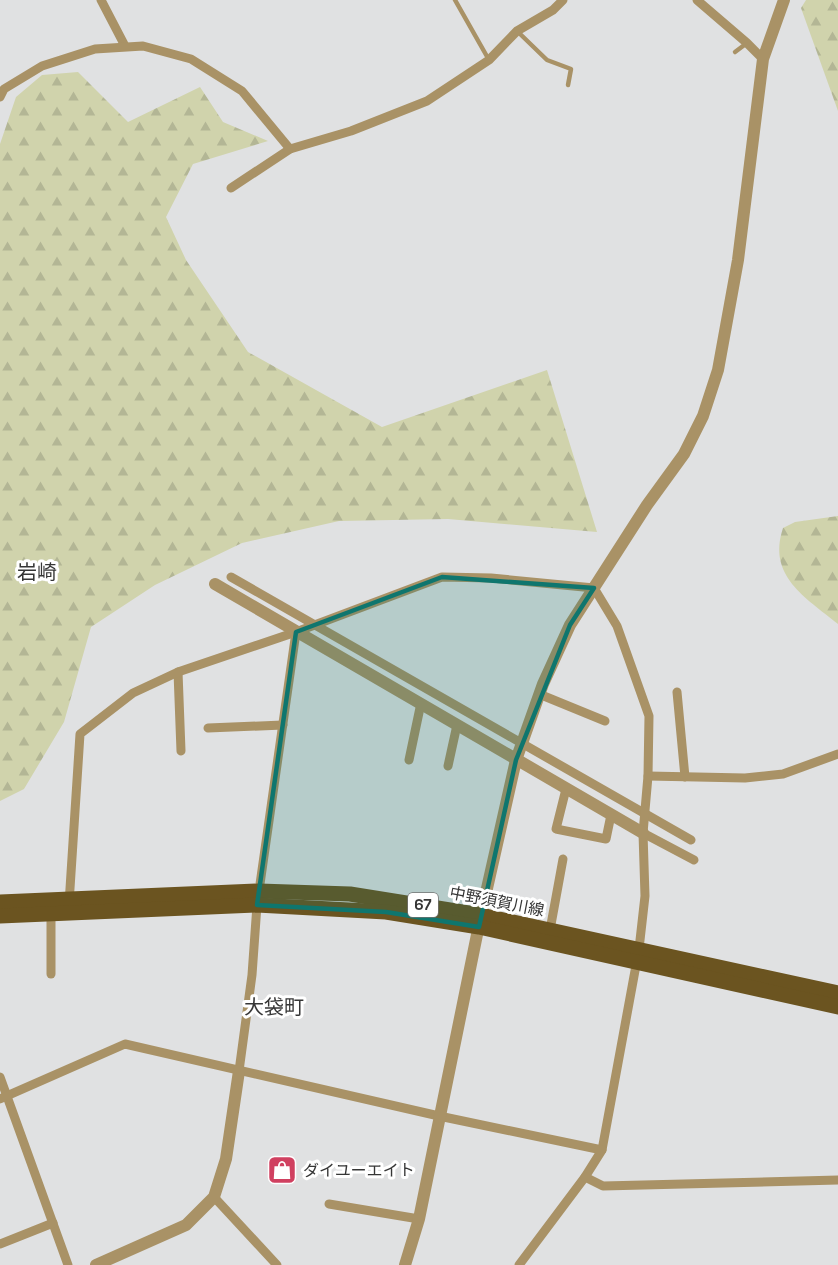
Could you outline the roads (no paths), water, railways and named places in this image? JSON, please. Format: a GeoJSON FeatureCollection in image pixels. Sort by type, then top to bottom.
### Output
{"type":"FeatureCollection","features":[{"type":"Feature","properties":{"kind":"main road","name":"中野須賀川線"},"geometry":{"type":"LineString","coordinates":[[0,902],[69,906],[350,894],[638,956],[838,1007]]}},
{"type":"Feature","properties":{"kind":"main road","name":"中野須賀川線"},"geometry":{"type":"LineString","coordinates":[[0,916],[51,914],[69,906]]}},
{"type":"Feature","properties":{"kind":"main road","name":"中野須賀川線"},"geometry":{"type":"LineString","coordinates":[[480,921],[550,930],[638,956],[838,993]]}},
{"type":"Feature","properties":{"kind":"street"},"geometry":{"type":"LineString","coordinates":[[101,0],[125,46]]}},
{"type":"Feature","properties":{"kind":"street"},"geometry":{"type":"LineString","coordinates":[[231,188],[291,149],[351,131],[427,101],[489,60],[517,31],[553,10],[563,0]]}},
{"type":"Feature","properties":{"kind":"street"},"geometry":{"type":"LineString","coordinates":[[697,0],[763,59]]}},
{"type":"Feature","properties":{"kind":"street"},"geometry":{"type":"LineString","coordinates":[[405,1265],[419,1219],[480,921],[516,760],[539,694],[570,625],[647,505],[684,454],[704,416],[718,370],[727,328],[751,164],[763,59],[784,0]]}},
{"type":"Feature","properties":{"kind":"street"},"geometry":{"type":"LineString","coordinates":[[1,91],[42,66],[94,49],[143,46],[191,59],[242,91],[291,149]]}},
{"type":"Feature","properties":{"kind":"street"},"geometry":{"type":"LineString","coordinates":[[231,577],[690,840]]}},
{"type":"Feature","properties":{"kind":"street"},"geometry":{"type":"LineString","coordinates":[[69,906],[80,734],[133,693],[178,672],[316,625],[442,577],[491,578],[594,588]]}},
{"type":"Feature","properties":{"kind":"street"},"geometry":{"type":"LineString","coordinates":[[215,584],[694,861]]}},
{"type":"Feature","properties":{"kind":"street"},"geometry":{"type":"LineString","coordinates":[[519,1265],[585,1177],[602,1150],[638,956],[645,896],[643,833],[648,776],[649,716],[617,626],[594,588]]}},
{"type":"Feature","properties":{"kind":"street"},"geometry":{"type":"LineString","coordinates":[[96,1265],[186,1225],[214,1197],[226,1159],[239,1071],[252,975],[258,898],[296,632]]}},
{"type":"Feature","properties":{"kind":"street"},"geometry":{"type":"LineString","coordinates":[[178,672],[181,751]]}},
{"type":"Feature","properties":{"kind":"street"},"geometry":{"type":"LineString","coordinates":[[677,692],[686,777]]}},
{"type":"Feature","properties":{"kind":"street"},"geometry":{"type":"LineString","coordinates":[[539,694],[605,721]]}},
{"type":"Feature","properties":{"kind":"street"},"geometry":{"type":"LineString","coordinates":[[410,760],[421,704]]}},
{"type":"Feature","properties":{"kind":"street"},"geometry":{"type":"LineString","coordinates":[[208,728],[283,725]]}},
{"type":"Feature","properties":{"kind":"street"},"geometry":{"type":"LineString","coordinates":[[448,766],[458,725]]}},
{"type":"Feature","properties":{"kind":"street"},"geometry":{"type":"LineString","coordinates":[[648,776],[745,778],[783,774],[838,754]]}},
{"type":"Feature","properties":{"kind":"street"},"geometry":{"type":"LineString","coordinates":[[566,789],[556,829],[606,839],[611,815]]}},
{"type":"Feature","properties":{"kind":"street"},"geometry":{"type":"LineString","coordinates":[[550,930],[563,859]]}},
{"type":"Feature","properties":{"kind":"street"},"geometry":{"type":"LineString","coordinates":[[51,914],[51,974]]}},
{"type":"Feature","properties":{"kind":"street"},"geometry":{"type":"LineString","coordinates":[[3,1098],[125,1044],[439,1116],[602,1150]]}},
{"type":"Feature","properties":{"kind":"street"},"geometry":{"type":"LineString","coordinates":[[0,1077],[3,1098],[68,1265]]}},
{"type":"Feature","properties":{"kind":"street"},"geometry":{"type":"LineString","coordinates":[[585,1177],[603,1186],[838,1180]]}},
{"type":"Feature","properties":{"kind":"street"},"geometry":{"type":"LineString","coordinates":[[214,1197],[277,1265]]}},
{"type":"Feature","properties":{"kind":"street"},"geometry":{"type":"LineString","coordinates":[[329,1204],[419,1219]]}},
{"type":"Feature","properties":{"kind":"street"},"geometry":{"type":"LineString","coordinates":[[0,1244],[53,1222]]}},
{"type":"Feature","properties":{"kind":"lane"},"geometry":{"type":"LineString","coordinates":[[455,0],[489,60]]}},
{"type":"Feature","properties":{"kind":"lane"},"geometry":{"type":"LineString","coordinates":[[517,31],[547,60],[571,69],[568,85]]}},
{"type":"Feature","properties":{"kind":"lane"},"geometry":{"type":"LineString","coordinates":[[735,52],[747,43]]}},
{"type":"Feature","properties":{"kind":"place","name":"ダイユーエイト"},"geometry":{"type":"Point","coordinates":[282,1170]}},
{"type":"Feature","properties":{"kind":"district","name":"岩崎"},"geometry":{"type":"Point","coordinates":[37,572]}},
{"type":"Feature","properties":{"kind":"district","name":"大袋町"},"geometry":{"type":"Point","coordinates":[274,1007]}}]}
